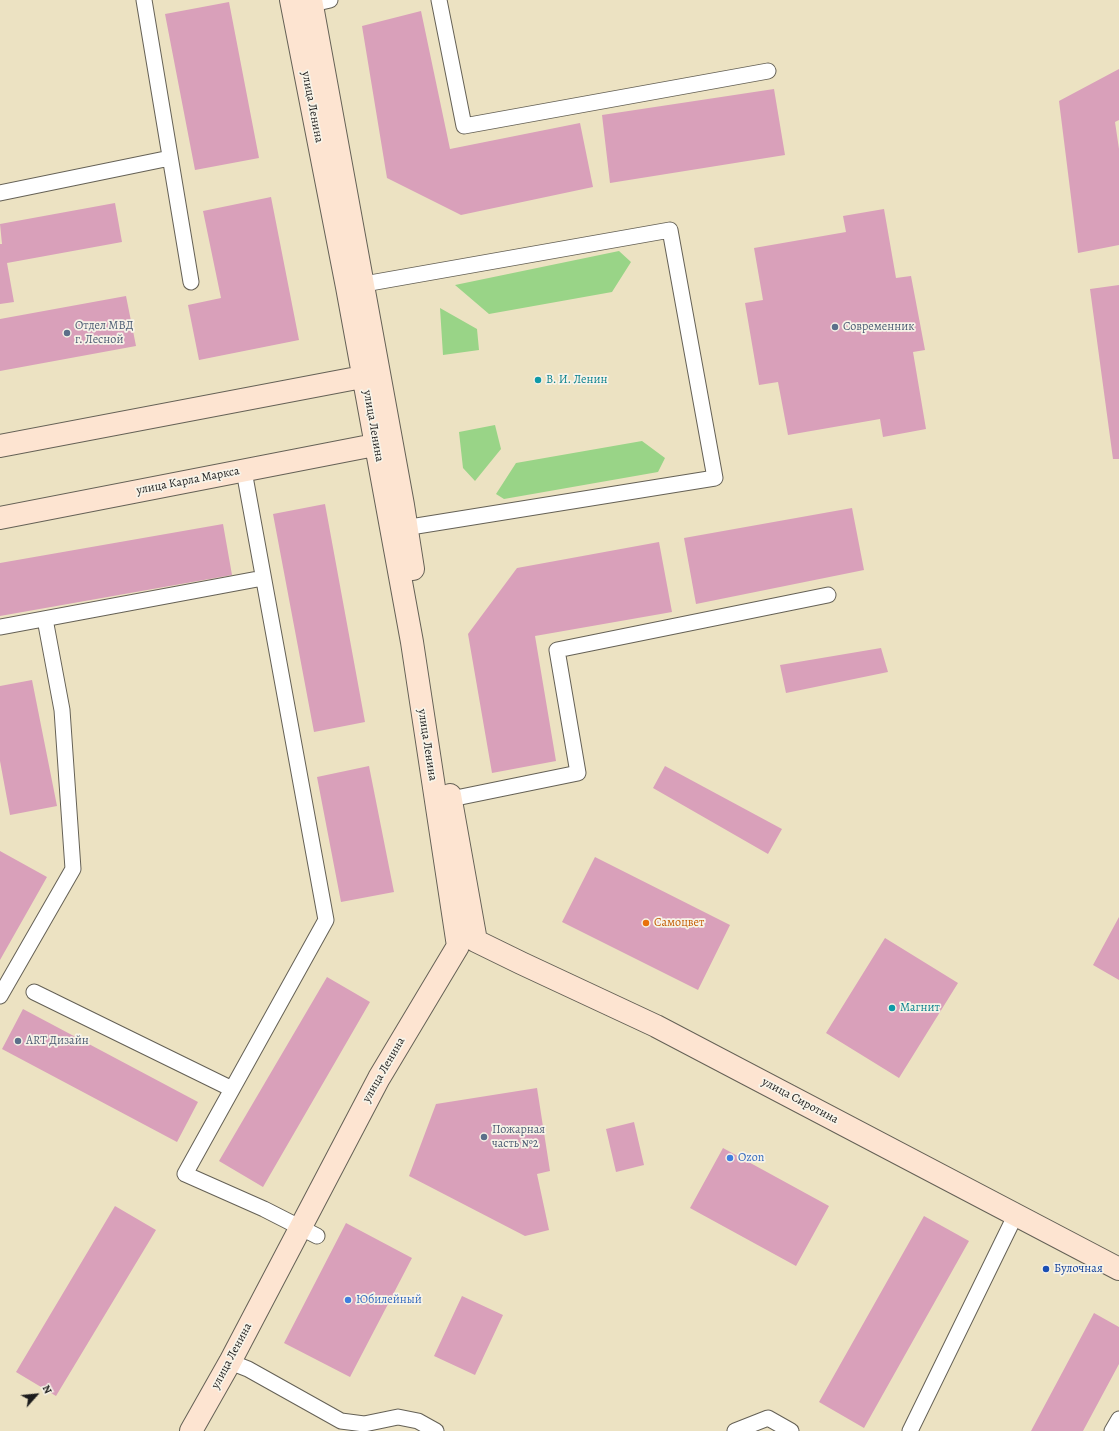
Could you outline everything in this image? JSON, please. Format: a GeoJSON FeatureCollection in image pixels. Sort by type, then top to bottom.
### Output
{"type":"FeatureCollection","features":[{"type":"Feature","properties":{"kind":"main road","name":"улица Ленина"},"geometry":{"type":"LineString","coordinates":[[191,1431],[230,1362],[309,1232],[378,1078],[467,944],[412,642],[399,529],[355,286],[307,2]]}},
{"type":"Feature","properties":{"kind":"main road"},"geometry":{"type":"LineString","coordinates":[[0,446],[371,375]]}},
{"type":"Feature","properties":{"kind":"main road","name":"улица Карла Маркса"},"geometry":{"type":"LineString","coordinates":[[0,518],[384,443]]}},
{"type":"Feature","properties":{"kind":"main road"},"geometry":{"type":"LineString","coordinates":[[399,529],[451,799],[467,944]]}},
{"type":"Feature","properties":{"kind":"main road","name":"улица Сиротина"},"geometry":{"type":"LineString","coordinates":[[467,944],[521,963],[656,1026],[1119,1269]]}},
{"type":"Feature","properties":{"kind":"lane"},"geometry":{"type":"LineString","coordinates":[[144,0],[191,282]]}},
{"type":"Feature","properties":{"kind":"lane"},"geometry":{"type":"LineString","coordinates":[[439,0],[464,126],[768,71]]}},
{"type":"Feature","properties":{"kind":"lane"},"geometry":{"type":"LineString","coordinates":[[0,193],[170,158]]}},
{"type":"Feature","properties":{"kind":"lane"},"geometry":{"type":"LineString","coordinates":[[355,286],[670,230],[714,478],[399,529]]}},
{"type":"Feature","properties":{"kind":"lane"},"geometry":{"type":"LineString","coordinates":[[244,471],[326,920],[185,1174],[264,1209],[309,1232]]}},
{"type":"Feature","properties":{"kind":"lane"},"geometry":{"type":"LineString","coordinates":[[1,627],[263,578]]}},
{"type":"Feature","properties":{"kind":"lane"},"geometry":{"type":"LineString","coordinates":[[451,799],[578,773],[557,650],[828,595]]}},
{"type":"Feature","properties":{"kind":"lane"},"geometry":{"type":"LineString","coordinates":[[0,996],[73,869],[62,710],[45,619]]}},
{"type":"Feature","properties":{"kind":"lane"},"geometry":{"type":"LineString","coordinates":[[34,992],[232,1089]]}},
{"type":"Feature","properties":{"kind":"lane"},"geometry":{"type":"LineString","coordinates":[[910,1431],[1016,1214]]}},
{"type":"Feature","properties":{"kind":"lane"},"geometry":{"type":"LineString","coordinates":[[230,1362],[248,1369],[341,1421],[364,1424],[398,1417],[418,1422],[436,1431]]}},
{"type":"Feature","properties":{"kind":"lane"},"geometry":{"type":"LineString","coordinates":[[735,1431],[768,1418],[791,1431]]}},
{"type":"Feature","properties":{"kind":"lane"},"geometry":{"type":"LineString","coordinates":[[1112,1431],[1119,1419]]}},
{"type":"Feature","properties":{"kind":"green space"},"geometry":{"type":"Polygon","coordinates":[[[619,251],[631,262],[612,292],[489,314],[455,285],[619,251]]]}},
{"type":"Feature","properties":{"kind":"green space"},"geometry":{"type":"Polygon","coordinates":[[[440,308],[477,329],[479,350],[443,355],[440,308]]]}},
{"type":"Feature","properties":{"kind":"green space"},"geometry":{"type":"Polygon","coordinates":[[[495,425],[501,449],[475,481],[463,468],[459,432],[495,425]]]}},
{"type":"Feature","properties":{"kind":"green space"},"geometry":{"type":"Polygon","coordinates":[[[642,441],[665,458],[658,472],[504,499],[496,494],[516,463],[642,441]]]}},
{"type":"Feature","properties":{"kind":"building"},"geometry":{"type":"Polygon","coordinates":[[[229,2],[259,158],[195,170],[165,14],[229,2]]]}},
{"type":"Feature","properties":{"kind":"building"},"geometry":{"type":"Polygon","coordinates":[[[421,11],[450,149],[580,123],[593,187],[461,215],[387,178],[362,26],[421,11]]]}},
{"type":"Feature","properties":{"kind":"building"},"geometry":{"type":"Polygon","coordinates":[[[1119,69],[1119,120],[1115,122],[1119,149],[1119,245],[1078,253],[1059,101],[1119,69]]]}},
{"type":"Feature","properties":{"kind":"building"},"geometry":{"type":"Polygon","coordinates":[[[774,89],[785,155],[610,183],[602,115],[774,89]]]}},
{"type":"Feature","properties":{"kind":"building"},"geometry":{"type":"Polygon","coordinates":[[[271,197],[299,340],[199,360],[188,305],[221,298],[203,211],[271,197]]]}},
{"type":"Feature","properties":{"kind":"building"},"geometry":{"type":"Polygon","coordinates":[[[115,203],[122,242],[7,263],[14,302],[0,304],[0,244],[2,244],[0,224],[115,203]]]}},
{"type":"Feature","properties":{"kind":"building","name":"Современник"},"geometry":{"type":"Polygon","coordinates":[[[884,209],[896,278],[911,276],[925,350],[913,352],[926,429],[883,437],[880,419],[788,435],[778,382],[759,385],[745,303],[763,300],[754,248],[846,232],[843,216],[884,209]]]}},
{"type":"Feature","properties":{"kind":"building"},"geometry":{"type":"Polygon","coordinates":[[[1119,285],[1119,459],[1113,459],[1090,289],[1119,285]]]}},
{"type":"Feature","properties":{"kind":"building","name":"Отдел МВД г. Лесной"},"geometry":{"type":"Polygon","coordinates":[[[126,296],[136,346],[0,371],[0,319],[126,296]]]}},
{"type":"Feature","properties":{"kind":"building"},"geometry":{"type":"Polygon","coordinates":[[[325,504],[365,722],[314,732],[273,514],[325,504]]]}},
{"type":"Feature","properties":{"kind":"building"},"geometry":{"type":"Polygon","coordinates":[[[852,508],[864,570],[696,604],[684,538],[852,508]]]}},
{"type":"Feature","properties":{"kind":"building"},"geometry":{"type":"Polygon","coordinates":[[[223,524],[232,575],[0,616],[0,563],[223,524]]]}},
{"type":"Feature","properties":{"kind":"building"},"geometry":{"type":"Polygon","coordinates":[[[659,542],[672,612],[535,636],[556,761],[492,773],[468,634],[517,568],[659,542]]]}},
{"type":"Feature","properties":{"kind":"building"},"geometry":{"type":"Polygon","coordinates":[[[881,648],[888,672],[786,693],[780,665],[881,648]]]}},
{"type":"Feature","properties":{"kind":"building"},"geometry":{"type":"Polygon","coordinates":[[[32,680],[57,806],[10,815],[0,761],[0,686],[32,680]]]}},
{"type":"Feature","properties":{"kind":"building"},"geometry":{"type":"Polygon","coordinates":[[[369,766],[394,892],[341,902],[317,777],[369,766]]]}},
{"type":"Feature","properties":{"kind":"building"},"geometry":{"type":"Polygon","coordinates":[[[665,766],[782,829],[768,854],[653,788],[665,766]]]}},
{"type":"Feature","properties":{"kind":"building"},"geometry":{"type":"Polygon","coordinates":[[[0,851],[47,877],[0,960],[0,851]]]}},
{"type":"Feature","properties":{"kind":"building","name":"Самоцвет"},"geometry":{"type":"Polygon","coordinates":[[[595,857],[730,925],[698,990],[562,922],[595,857]]]}},
{"type":"Feature","properties":{"kind":"building"},"geometry":{"type":"Polygon","coordinates":[[[1119,917],[1119,980],[1093,965],[1119,917]]]}},
{"type":"Feature","properties":{"kind":"building","name":"Магнит"},"geometry":{"type":"Polygon","coordinates":[[[885,938],[958,983],[899,1078],[826,1033],[885,938]]]}},
{"type":"Feature","properties":{"kind":"building"},"geometry":{"type":"Polygon","coordinates":[[[327,977],[370,1002],[263,1187],[219,1161],[327,977]]]}},
{"type":"Feature","properties":{"kind":"building"},"geometry":{"type":"Polygon","coordinates":[[[23,1009],[198,1102],[177,1142],[2,1049],[23,1009]]]}},
{"type":"Feature","properties":{"kind":"building","name":"Пожарная часть №2"},"geometry":{"type":"Polygon","coordinates":[[[537,1088],[550,1171],[537,1174],[549,1230],[525,1236],[409,1176],[436,1104],[537,1088]]]}},
{"type":"Feature","properties":{"kind":"building"},"geometry":{"type":"Polygon","coordinates":[[[634,1122],[644,1165],[616,1172],[606,1129],[634,1122]]]}},
{"type":"Feature","properties":{"kind":"building"},"geometry":{"type":"Polygon","coordinates":[[[723,1148],[829,1206],[796,1266],[690,1208],[723,1148]]]}},
{"type":"Feature","properties":{"kind":"building"},"geometry":{"type":"Polygon","coordinates":[[[115,1206],[156,1230],[56,1396],[16,1372],[115,1206]]]}},
{"type":"Feature","properties":{"kind":"building"},"geometry":{"type":"Polygon","coordinates":[[[924,1216],[969,1241],[864,1428],[819,1402],[924,1216]]]}},
{"type":"Feature","properties":{"kind":"building","name":"Юбилейный"},"geometry":{"type":"Polygon","coordinates":[[[346,1223],[412,1258],[350,1377],[284,1343],[346,1223]]]}},
{"type":"Feature","properties":{"kind":"building"},"geometry":{"type":"Polygon","coordinates":[[[462,1296],[503,1315],[475,1375],[434,1356],[462,1296]]]}},
{"type":"Feature","properties":{"kind":"building"},"geometry":{"type":"Polygon","coordinates":[[[1094,1313],[1119,1327],[1119,1364],[1083,1431],[1031,1431],[1094,1313]]]}},
{"type":"Feature","properties":{"kind":"place","name":"Современник"},"geometry":{"type":"Point","coordinates":[835,327]}},
{"type":"Feature","properties":{"kind":"place","name":"Отдел МВД г. Лесной"},"geometry":{"type":"Point","coordinates":[67,333]}},
{"type":"Feature","properties":{"kind":"place","name":"В. И. Ленин"},"geometry":{"type":"Point","coordinates":[538,380]}},
{"type":"Feature","properties":{"kind":"place","name":"Самоцвет"},"geometry":{"type":"Point","coordinates":[646,923]}},
{"type":"Feature","properties":{"kind":"place","name":"Магнит"},"geometry":{"type":"Point","coordinates":[892,1008]}},
{"type":"Feature","properties":{"kind":"place","name":"ART Дизайн"},"geometry":{"type":"Point","coordinates":[18,1041]}},
{"type":"Feature","properties":{"kind":"place","name":"Пожарная часть №2"},"geometry":{"type":"Point","coordinates":[484,1137]}},
{"type":"Feature","properties":{"kind":"place","name":"Ozon"},"geometry":{"type":"Point","coordinates":[730,1158]}},
{"type":"Feature","properties":{"kind":"place","name":"Булочная"},"geometry":{"type":"Point","coordinates":[1046,1269]}},
{"type":"Feature","properties":{"kind":"place","name":"Юбилейный"},"geometry":{"type":"Point","coordinates":[348,1300]}}]}
